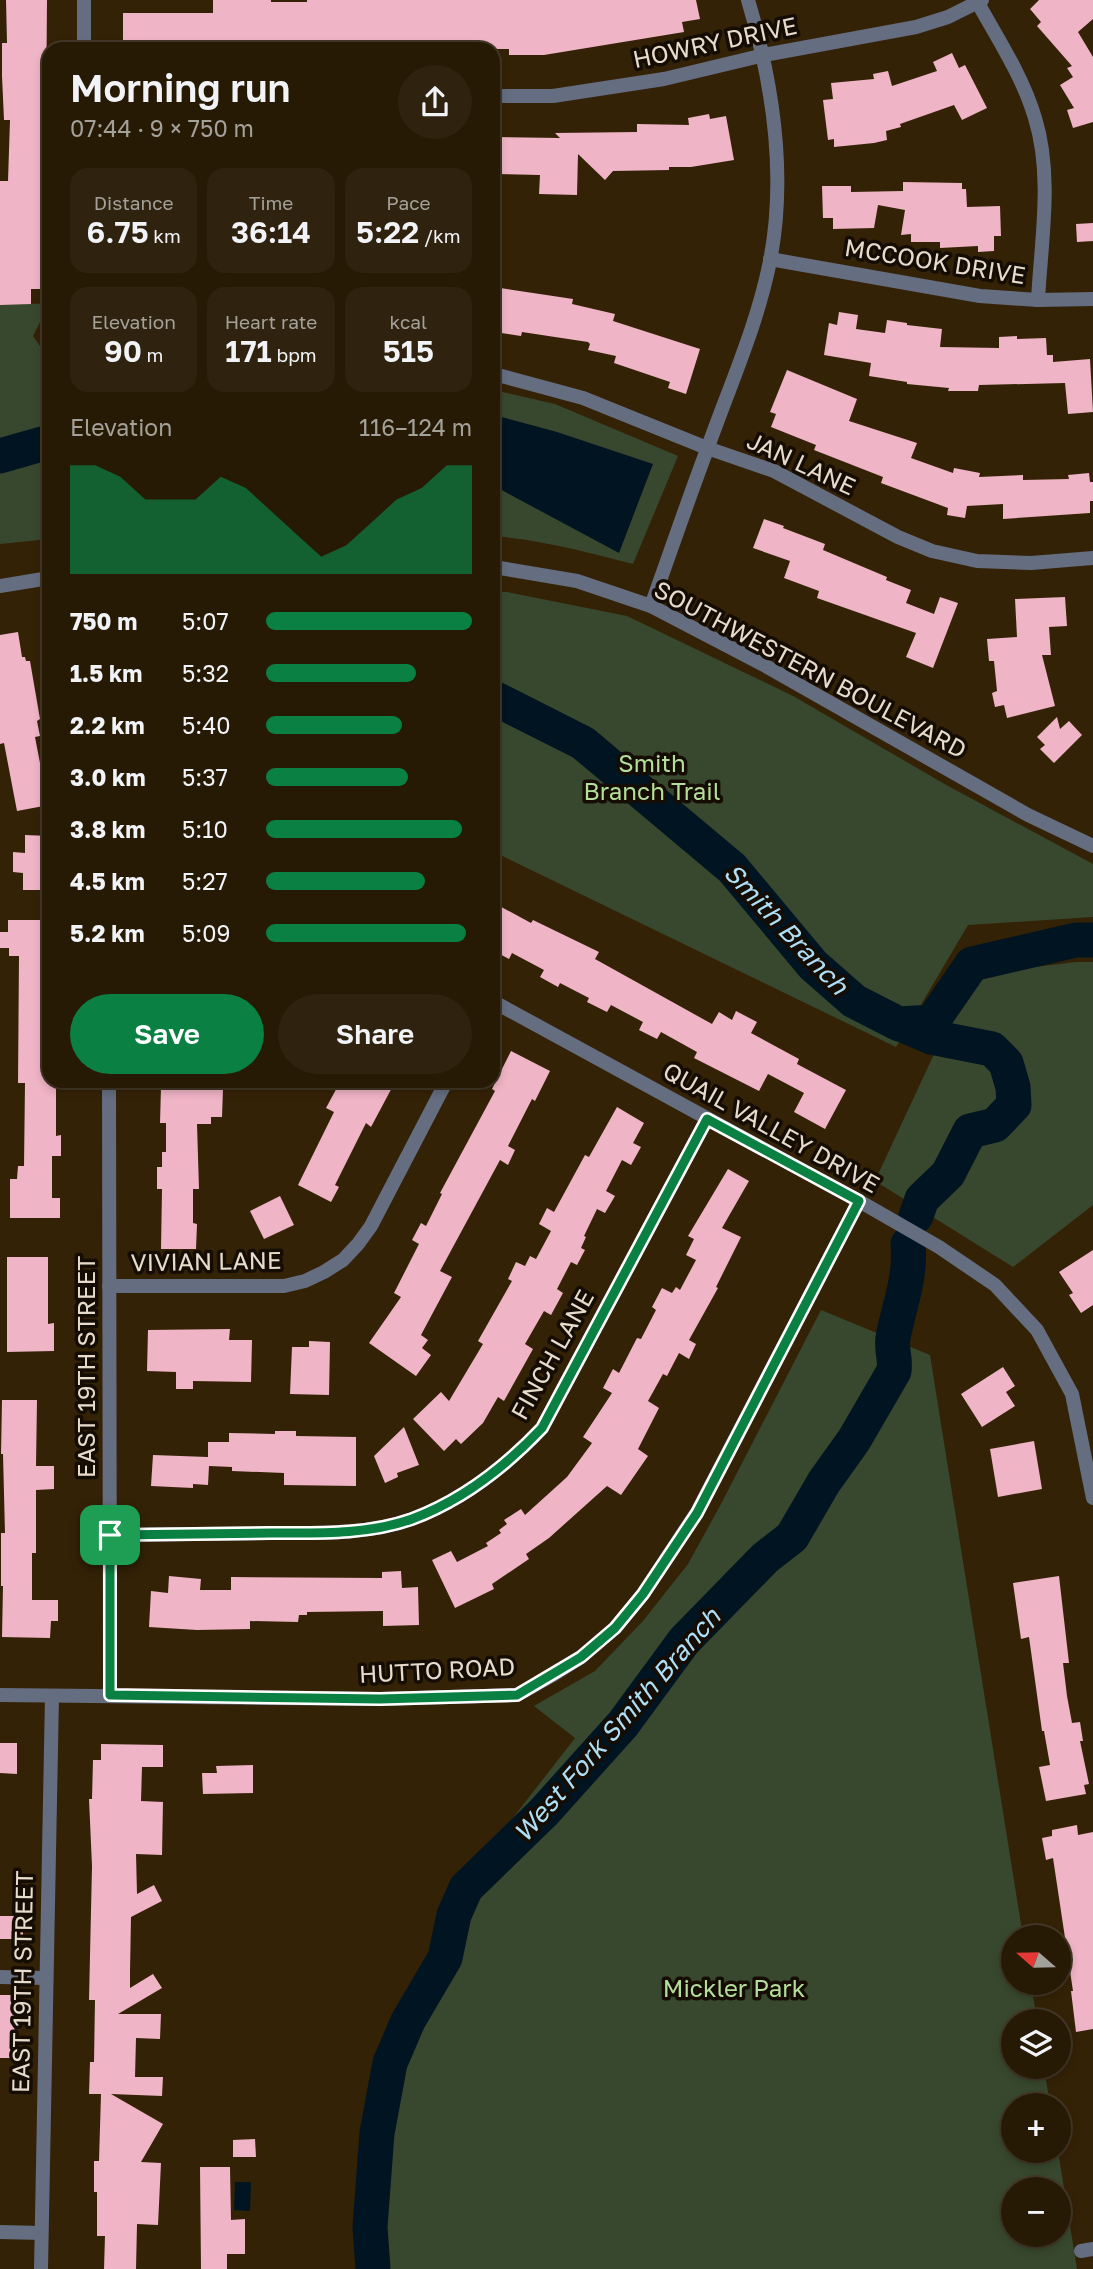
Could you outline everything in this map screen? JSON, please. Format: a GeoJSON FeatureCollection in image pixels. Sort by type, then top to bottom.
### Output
{"type":"FeatureCollection","features":[{"type":"Feature","properties":{"kind":"street"},"geometry":{"type":"LineString","coordinates":[[84,0],[84,42]]}},
{"type":"Feature","properties":{"kind":"street"},"geometry":{"type":"LineString","coordinates":[[651,607],[707,448],[754,326],[770,259],[777,188],[775,127],[764,55],[748,0]]}},
{"type":"Feature","properties":{"kind":"street"},"geometry":{"type":"LineString","coordinates":[[980,2],[1016,69],[1036,120],[1045,177],[1038,300]]}},
{"type":"Feature","properties":{"kind":"street","name":"HOWRY DRIVE"},"geometry":{"type":"LineString","coordinates":[[500,96],[553,96],[664,79],[764,55],[916,27],[948,17],[980,2]]}},
{"type":"Feature","properties":{"kind":"street","name":"MCCOOK DRIVE"},"geometry":{"type":"LineString","coordinates":[[770,259],[980,296],[1038,300],[1093,299]]}},
{"type":"Feature","properties":{"kind":"street","name":"JAN LANE"},"geometry":{"type":"LineString","coordinates":[[500,376],[583,398],[707,448],[774,471],[898,537],[932,551],[990,561],[1031,563],[1093,558]]}},
{"type":"Feature","properties":{"kind":"street","name":"SOUTHWESTERN BOULEVARD"},"geometry":{"type":"LineString","coordinates":[[500,568],[577,582],[651,607],[776,671],[1028,815],[1093,846]]}},
{"type":"Feature","properties":{"kind":"street"},"geometry":{"type":"LineString","coordinates":[[0,586],[42,579]]}},
{"type":"Feature","properties":{"kind":"street","name":"QUAIL VALLEY DRIVE"},"geometry":{"type":"LineString","coordinates":[[500,1005],[859,1201],[962,1262],[995,1285],[1037,1330],[1072,1394],[1092,1488]]}},
{"type":"Feature","properties":{"kind":"street","name":"EAST 19TH STREET"},"geometry":{"type":"LineString","coordinates":[[109,1088],[110,1695]]}},
{"type":"Feature","properties":{"kind":"street","name":"VIVIAN LANE"},"geometry":{"type":"LineString","coordinates":[[109,1286],[284,1286],[324,1272],[343,1260],[372,1226],[443,1088]]}},
{"type":"Feature","properties":{"kind":"street","name":"FINCH LANE"},"geometry":{"type":"LineString","coordinates":[[110,1535],[369,1530],[410,1519],[451,1502],[481,1483],[514,1458],[542,1428],[707,1119]]}},
{"type":"Feature","properties":{"kind":"street","name":"HUTTO ROAD"},"geometry":{"type":"LineString","coordinates":[[0,1695],[380,1699],[517,1695],[581,1657],[615,1628],[643,1594],[697,1513],[859,1201]]}},
{"type":"Feature","properties":{"kind":"street","name":"EAST 19TH STREET"},"geometry":{"type":"LineString","coordinates":[[41,2269],[51,1696]]}},
{"type":"Feature","properties":{"kind":"street"},"geometry":{"type":"LineString","coordinates":[[0,1977],[46,1978]]}},
{"type":"Feature","properties":{"kind":"street"},"geometry":{"type":"LineString","coordinates":[[0,2232],[41,2233]]}},
{"type":"Feature","properties":{"kind":"green space"},"geometry":{"type":"Polygon","coordinates":[[[0,303],[42,304],[42,318],[33,336],[42,349],[42,540],[0,544],[0,303]]]}},
{"type":"Feature","properties":{"kind":"green space"},"geometry":{"type":"Polygon","coordinates":[[[500,391],[555,404],[678,456],[633,564],[547,543],[500,537],[500,391]]]}},
{"type":"Feature","properties":{"kind":"green space","name":"Smith Branch Trail"},"geometry":{"type":"Polygon","coordinates":[[[500,592],[627,616],[793,696],[948,786],[1093,864],[1093,917],[968,925],[896,1047],[500,855],[500,592]]]}},
{"type":"Feature","properties":{"kind":"green space"},"geometry":{"type":"Polygon","coordinates":[[[1093,962],[1093,1205],[1013,1267],[875,1181],[968,981],[1002,971],[1093,962]]]}},
{"type":"Feature","properties":{"kind":"green space","name":"Mickler Park"},"geometry":{"type":"Polygon","coordinates":[[[821,1310],[930,1355],[1021,1925],[1001,1925],[1001,1995],[1033,1995],[1035,2009],[1001,2009],[1001,2079],[1046,2079],[1048,2093],[1001,2093],[1001,2163],[1060,2163],[1062,2177],[1001,2177],[1001,2247],[1071,2247],[1071,2232],[1077,2269],[366,2269],[363,2226],[377,2080],[450,1899],[575,1738],[534,1706],[595,1671],[643,1621],[688,1564],[821,1310]]]}},
{"type":"Feature","properties":{"kind":"water"},"geometry":{"type":"Polygon","coordinates":[[[500,417],[557,432],[653,464],[619,553],[500,489],[500,417]]]}},
{"type":"Feature","properties":{"kind":"water"},"geometry":{"type":"Polygon","coordinates":[[[235,2182],[251,2182],[250,2211],[234,2210],[235,2182]]]}},
{"type":"Feature","properties":{"kind":"building"},"geometry":{"type":"Polygon","coordinates":[[[6,0],[47,0],[47,42],[42,42],[42,289],[31,289],[31,304],[0,305],[0,181],[8,181],[10,120],[4,120],[2,76],[2,43],[7,43],[6,0]]]}},
{"type":"Feature","properties":{"kind":"building"},"geometry":{"type":"Polygon","coordinates":[[[213,0],[696,0],[700,19],[682,22],[684,32],[544,55],[509,55],[509,49],[500,49],[500,42],[123,42],[123,13],[213,13],[213,0]]]}},
{"type":"Feature","properties":{"kind":"building"},"geometry":{"type":"Polygon","coordinates":[[[1039,0],[1093,0],[1093,19],[1078,32],[1093,57],[1093,122],[1073,128],[1067,110],[1074,108],[1060,85],[1073,77],[1067,68],[1072,66],[1037,26],[1041,22],[1030,9],[1039,0]]]}},
{"type":"Feature","properties":{"kind":"building"},"geometry":{"type":"Polygon","coordinates":[[[952,53],[959,68],[965,65],[987,108],[962,120],[954,105],[900,124],[901,127],[886,131],[887,140],[874,143],[834,147],[834,139],[828,140],[823,100],[833,99],[831,83],[874,79],[873,74],[888,71],[892,86],[937,71],[933,62],[952,53]]]}},
{"type":"Feature","properties":{"kind":"building"},"geometry":{"type":"Polygon","coordinates":[[[709,114],[710,119],[726,116],[734,160],[691,167],[669,167],[669,170],[613,171],[605,180],[578,154],[577,195],[539,194],[540,175],[500,174],[500,137],[560,138],[555,133],[637,132],[637,124],[689,125],[688,118],[709,114]]]}},
{"type":"Feature","properties":{"kind":"building"},"geometry":{"type":"Polygon","coordinates":[[[903,182],[962,183],[962,189],[966,189],[967,207],[1000,206],[1001,236],[994,236],[994,251],[978,252],[978,246],[940,248],[940,242],[911,242],[911,234],[901,235],[905,210],[878,205],[874,228],[833,229],[833,218],[823,218],[822,186],[851,186],[851,192],[903,191],[903,182]]]}},
{"type":"Feature","properties":{"kind":"building"},"geometry":{"type":"Polygon","coordinates":[[[1093,223],[1093,241],[1077,242],[1076,224],[1093,223]]]}},
{"type":"Feature","properties":{"kind":"building"},"geometry":{"type":"Polygon","coordinates":[[[500,288],[573,299],[572,304],[615,314],[613,321],[700,349],[686,394],[668,388],[670,382],[614,363],[616,356],[588,350],[588,342],[522,332],[521,336],[500,333],[500,288]]]}},
{"type":"Feature","properties":{"kind":"building"},"geometry":{"type":"Polygon","coordinates":[[[839,312],[858,315],[856,329],[885,333],[887,320],[942,329],[940,347],[999,348],[999,337],[1046,338],[1047,355],[1053,355],[1053,362],[1090,359],[1093,412],[1068,414],[1065,383],[979,385],[978,391],[948,391],[949,388],[907,384],[869,376],[871,363],[824,355],[829,323],[837,325],[839,312]]]}},
{"type":"Feature","properties":{"kind":"building"},"geometry":{"type":"Polygon","coordinates":[[[787,370],[857,399],[849,421],[917,443],[911,458],[953,473],[954,468],[980,473],[979,477],[1023,475],[1023,480],[1069,479],[1068,475],[1089,473],[1090,482],[1093,482],[1090,513],[1003,519],[1003,504],[967,506],[965,518],[947,515],[948,508],[881,483],[883,477],[814,450],[816,445],[771,427],[776,414],[770,412],[787,370]]]}},
{"type":"Feature","properties":{"kind":"building"},"geometry":{"type":"Polygon","coordinates":[[[764,519],[825,544],[823,550],[911,590],[906,603],[934,614],[940,597],[958,603],[933,668],[906,657],[916,633],[817,598],[819,591],[784,578],[790,561],[753,548],[764,519]]]}},
{"type":"Feature","properties":{"kind":"building"},"geometry":{"type":"Polygon","coordinates":[[[1065,597],[1067,626],[1049,627],[1051,655],[1042,655],[1055,706],[1007,718],[1004,705],[995,707],[992,693],[997,691],[994,661],[989,661],[987,639],[1017,637],[1015,599],[1065,597]]]}},
{"type":"Feature","properties":{"kind":"building"},"geometry":{"type":"Polygon","coordinates":[[[18,632],[22,657],[30,661],[40,719],[37,721],[40,736],[35,737],[42,773],[42,806],[17,811],[4,743],[0,744],[0,635],[18,632]]]}},
{"type":"Feature","properties":{"kind":"building"},"geometry":{"type":"Polygon","coordinates":[[[1057,717],[1060,729],[1069,721],[1082,735],[1054,763],[1040,749],[1045,745],[1037,737],[1057,717]]]}},
{"type":"Feature","properties":{"kind":"building"},"geometry":{"type":"Polygon","coordinates":[[[25,835],[42,836],[42,890],[23,890],[23,873],[13,872],[13,852],[25,853],[25,835]]]}},
{"type":"Feature","properties":{"kind":"building"},"geometry":{"type":"Polygon","coordinates":[[[500,906],[531,923],[533,920],[599,952],[595,959],[712,1024],[719,1012],[732,1020],[736,1011],[757,1022],[751,1033],[799,1059],[797,1064],[846,1090],[825,1129],[794,1112],[804,1093],[768,1074],[759,1091],[694,1058],[697,1052],[661,1032],[657,1039],[639,1030],[643,1022],[611,1005],[607,1012],[587,1002],[589,998],[560,983],[558,987],[540,977],[544,970],[512,953],[509,959],[500,954],[500,906]]]}},
{"type":"Feature","properties":{"kind":"building"},"geometry":{"type":"Polygon","coordinates":[[[8,920],[42,920],[42,1088],[56,1088],[56,1136],[61,1135],[61,1156],[52,1156],[52,1198],[60,1198],[60,1218],[10,1218],[10,1179],[17,1179],[18,1166],[24,1166],[25,1083],[18,1083],[19,956],[9,956],[9,948],[0,948],[0,932],[8,932],[8,920]]]}},
{"type":"Feature","properties":{"kind":"building"},"geometry":{"type":"Polygon","coordinates":[[[511,1051],[550,1071],[508,1146],[515,1150],[508,1165],[500,1160],[440,1271],[452,1277],[421,1335],[428,1340],[422,1348],[431,1355],[416,1376],[369,1343],[401,1297],[394,1293],[419,1244],[412,1240],[421,1223],[426,1226],[442,1194],[440,1193],[495,1091],[492,1088],[500,1088],[500,1073],[511,1051]]]}},
{"type":"Feature","properties":{"kind":"building"},"geometry":{"type":"Polygon","coordinates":[[[161,1088],[223,1089],[222,1117],[211,1117],[211,1124],[197,1124],[199,1189],[193,1189],[193,1223],[197,1224],[196,1249],[161,1249],[162,1189],[157,1189],[157,1167],[162,1167],[162,1152],[166,1152],[166,1123],[160,1123],[161,1088]]]}},
{"type":"Feature","properties":{"kind":"building"},"geometry":{"type":"Polygon","coordinates":[[[337,1088],[392,1088],[371,1127],[366,1123],[335,1185],[339,1187],[331,1202],[298,1185],[334,1112],[326,1108],[337,1088]]]}},
{"type":"Feature","properties":{"kind":"building"},"geometry":{"type":"Polygon","coordinates":[[[617,1107],[644,1123],[633,1143],[641,1147],[631,1165],[622,1160],[606,1191],[615,1196],[605,1213],[597,1209],[584,1236],[586,1237],[581,1248],[585,1250],[577,1265],[571,1262],[557,1289],[563,1293],[551,1315],[544,1311],[525,1344],[533,1349],[504,1401],[498,1397],[483,1423],[461,1444],[456,1439],[444,1451],[413,1419],[441,1392],[449,1401],[483,1344],[478,1341],[512,1281],[508,1279],[516,1262],[525,1266],[530,1256],[536,1259],[551,1231],[539,1224],[547,1208],[554,1212],[585,1155],[589,1157],[617,1107]]]}},
{"type":"Feature","properties":{"kind":"building"},"geometry":{"type":"Polygon","coordinates":[[[728,1169],[749,1181],[722,1228],[741,1237],[716,1287],[718,1288],[689,1340],[696,1344],[689,1359],[679,1353],[667,1376],[663,1374],[648,1401],[659,1408],[638,1449],[648,1456],[621,1495],[607,1486],[549,1538],[526,1554],[529,1559],[492,1584],[494,1589],[455,1608],[432,1560],[451,1551],[457,1562],[488,1546],[486,1543],[501,1533],[499,1530],[507,1524],[504,1520],[521,1509],[525,1515],[567,1477],[592,1443],[583,1437],[612,1393],[603,1388],[613,1369],[619,1373],[637,1338],[641,1339],[656,1310],[652,1307],[662,1288],[672,1293],[676,1287],[680,1290],[696,1260],[686,1255],[694,1239],[688,1236],[728,1169]]]}},
{"type":"Feature","properties":{"kind":"building"},"geometry":{"type":"Polygon","coordinates":[[[280,1196],[294,1225],[264,1239],[250,1211],[280,1196]]]}},
{"type":"Feature","properties":{"kind":"building"},"geometry":{"type":"Polygon","coordinates":[[[1093,1250],[1093,1305],[1081,1313],[1069,1295],[1073,1293],[1059,1272],[1093,1250]]]}},
{"type":"Feature","properties":{"kind":"building"},"geometry":{"type":"Polygon","coordinates":[[[7,1257],[48,1257],[48,1324],[54,1323],[54,1351],[7,1352],[7,1257]]]}},
{"type":"Feature","properties":{"kind":"building"},"geometry":{"type":"Polygon","coordinates":[[[230,1329],[229,1340],[252,1340],[251,1382],[193,1381],[193,1389],[176,1389],[176,1372],[147,1371],[148,1330],[230,1329]]]}},
{"type":"Feature","properties":{"kind":"building"},"geometry":{"type":"Polygon","coordinates":[[[309,1341],[330,1342],[329,1395],[290,1394],[292,1347],[309,1347],[309,1341]]]}},
{"type":"Feature","properties":{"kind":"building"},"geometry":{"type":"Polygon","coordinates":[[[1003,1367],[1015,1386],[1006,1392],[1015,1406],[982,1427],[961,1394],[1003,1367]]]}},
{"type":"Feature","properties":{"kind":"building"},"geometry":{"type":"Polygon","coordinates":[[[2,1400],[37,1400],[36,1466],[54,1466],[54,1489],[36,1490],[36,1553],[32,1553],[32,1600],[58,1600],[58,1621],[51,1621],[50,1638],[2,1637],[1,1533],[5,1533],[1,1454],[2,1400]]]}},
{"type":"Feature","properties":{"kind":"building"},"geometry":{"type":"Polygon","coordinates":[[[404,1427],[419,1465],[397,1473],[398,1477],[385,1483],[374,1456],[404,1427]]]}},
{"type":"Feature","properties":{"kind":"building"},"geometry":{"type":"Polygon","coordinates":[[[275,1431],[296,1431],[296,1436],[356,1437],[356,1486],[284,1485],[284,1473],[232,1471],[232,1467],[209,1466],[208,1485],[193,1484],[193,1488],[151,1486],[153,1455],[208,1457],[208,1442],[229,1442],[229,1433],[275,1434],[275,1431]]]}},
{"type":"Feature","properties":{"kind":"building"},"geometry":{"type":"Polygon","coordinates":[[[1034,1441],[1042,1489],[998,1497],[990,1449],[1034,1441]]]}},
{"type":"Feature","properties":{"kind":"building"},"geometry":{"type":"Polygon","coordinates":[[[401,1571],[402,1588],[418,1587],[419,1625],[383,1626],[383,1611],[307,1612],[307,1615],[299,1615],[298,1622],[250,1621],[250,1629],[149,1627],[151,1591],[168,1593],[169,1576],[201,1579],[200,1590],[231,1590],[231,1577],[382,1578],[382,1572],[401,1571]]]}},
{"type":"Feature","properties":{"kind":"building"},"geometry":{"type":"Polygon","coordinates":[[[1059,1576],[1069,1663],[1063,1663],[1067,1696],[1072,1723],[1080,1722],[1083,1741],[1080,1741],[1089,1784],[1084,1785],[1086,1794],[1046,1801],[1039,1767],[1050,1765],[1042,1731],[1029,1637],[1021,1639],[1013,1583],[1059,1576]]]}},
{"type":"Feature","properties":{"kind":"building"},"geometry":{"type":"Polygon","coordinates":[[[0,1743],[17,1743],[17,1774],[0,1773],[0,1743]]]}},
{"type":"Feature","properties":{"kind":"building"},"geometry":{"type":"Polygon","coordinates":[[[101,1744],[163,1745],[163,1767],[142,1767],[141,1801],[163,1802],[162,1855],[136,1854],[137,1894],[154,1885],[162,1901],[131,1917],[130,1971],[130,1988],[153,1974],[162,1988],[118,2014],[161,2014],[160,2039],[136,2038],[135,2077],[163,2077],[162,2096],[111,2094],[163,2124],[141,2162],[161,2163],[158,2225],[137,2224],[136,2269],[104,2269],[105,2236],[97,2236],[97,2192],[94,2192],[94,2161],[99,2161],[101,2094],[89,2094],[90,2062],[94,2062],[95,2000],[89,2000],[92,1866],[89,1799],[92,1799],[93,1760],[101,1760],[101,1744]]]}},
{"type":"Feature","properties":{"kind":"building"},"geometry":{"type":"Polygon","coordinates":[[[253,1765],[253,1793],[203,1794],[202,1773],[217,1773],[216,1766],[253,1765]]]}},
{"type":"Feature","properties":{"kind":"building"},"geometry":{"type":"Polygon","coordinates":[[[1077,1825],[1078,1835],[1093,1832],[1093,2029],[1076,2032],[1071,1991],[1071,1925],[1063,1925],[1053,1858],[1046,1860],[1042,1838],[1052,1836],[1052,1830],[1077,1825]]]}},
{"type":"Feature","properties":{"kind":"building"},"geometry":{"type":"Polygon","coordinates":[[[0,1916],[23,1916],[23,1939],[0,1939],[0,1916]]]}},
{"type":"Feature","properties":{"kind":"building"},"geometry":{"type":"Polygon","coordinates":[[[0,1995],[14,1995],[15,2058],[0,2058],[0,1995]]]}},
{"type":"Feature","properties":{"kind":"building"},"geometry":{"type":"Polygon","coordinates":[[[255,2139],[256,2157],[233,2157],[233,2140],[255,2139]]]}},
{"type":"Feature","properties":{"kind":"building"},"geometry":{"type":"Polygon","coordinates":[[[200,2167],[230,2167],[231,2220],[245,2219],[245,2254],[227,2254],[227,2269],[201,2269],[200,2167]]]}},
{"type":"Feature","properties":{"kind":"waterway","name":"Smith Branch"},"geometry":{"type":"LineString","coordinates":[[0,456],[42,444]]}},
{"type":"Feature","properties":{"kind":"waterway","name":"Smith Branch"},"geometry":{"type":"LineString","coordinates":[[500,701],[583,743],[732,868],[813,965],[854,1001],[899,1024],[932,1022],[972,964],[1076,940],[1093,940]]}},
{"type":"Feature","properties":{"kind":"waterway","name":"West Fork Smith Branch"},"geometry":{"type":"LineString","coordinates":[[903,1025],[931,1037],[992,1049],[1006,1063],[1013,1087],[1014,1105],[995,1125],[970,1131],[948,1174],[922,1199],[916,1216]]}},
{"type":"Feature","properties":{"kind":"waterway","name":"West Fork Smith Branch"},"geometry":{"type":"LineString","coordinates":[[373,2269],[370,2227],[377,2133],[390,2063],[408,2021],[445,1958],[454,1915],[466,1888],[544,1812],[623,1724],[684,1641],[765,1558],[792,1537],[894,1371],[893,1338],[906,1281],[908,1244]]}},
{"type":"Feature","properties":{"kind":"route"},"geometry":{"type":"LineString","coordinates":[[707,1119],[859,1201],[697,1513],[643,1594],[615,1628],[581,1657],[517,1695],[380,1699],[110,1695],[110,1535],[369,1530],[410,1519],[451,1502],[481,1483],[514,1458],[542,1428],[585,1352],[707,1119]]}}]}
